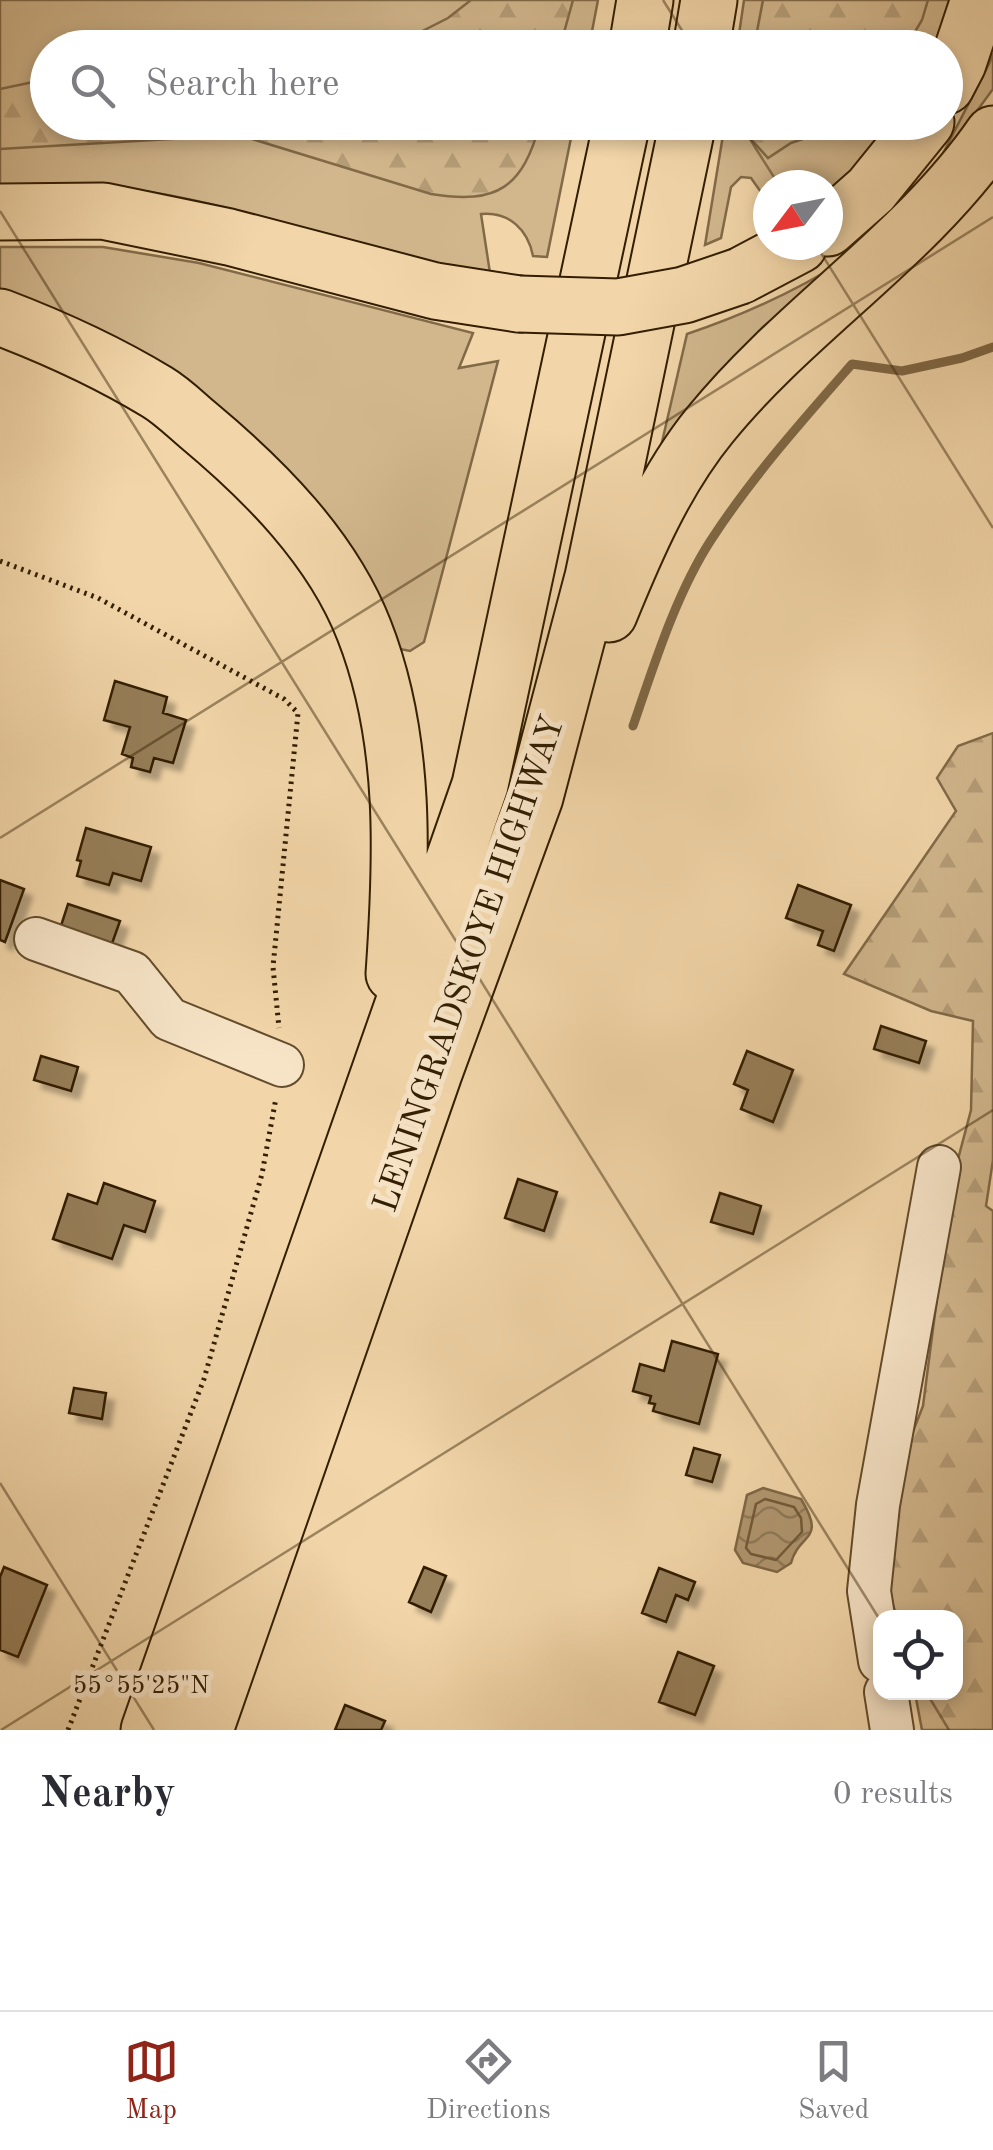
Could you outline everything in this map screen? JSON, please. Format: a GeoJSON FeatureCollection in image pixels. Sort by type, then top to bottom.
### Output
{"type":"FeatureCollection","features":[{"type":"Feature","properties":{"kind":"highway"},"geometry":{"type":"LineString","coordinates":[[638,30],[645,0]]}},
{"type":"Feature","properties":{"kind":"highway"},"geometry":{"type":"LineString","coordinates":[[704,30],[709,0]]}},
{"type":"Feature","properties":{"kind":"highway"},"geometry":{"type":"LineString","coordinates":[[963,48],[979,0]]}},
{"type":"Feature","properties":{"kind":"highway"},"geometry":{"type":"LineString","coordinates":[[535,797],[650,518],[708,426],[786,344],[927,212],[993,134]]}},
{"type":"Feature","properties":{"kind":"highway","name":"LENINGRADSKOYE HIGHWAY"},"geometry":{"type":"LineString","coordinates":[[150,1730],[480,785],[618,140]]}},
{"type":"Feature","properties":{"kind":"highway","name":"LENINGRADSKOYE HIGHWAY"},"geometry":{"type":"LineString","coordinates":[[204,1730],[427,1092],[535,797],[592,577],[684,140]]}},
{"type":"Feature","properties":{"kind":"highway"},"geometry":{"type":"LineString","coordinates":[[843,215],[871,190],[911,140]]}},
{"type":"Feature","properties":{"kind":"highway"},"geometry":{"type":"LineString","coordinates":[[0,212],[103,210],[228,237],[435,291],[519,304],[618,307],[684,295],[740,276],[770,260]]}},
{"type":"Feature","properties":{"kind":"highway"},"geometry":{"type":"LineString","coordinates":[[0,317],[72,344],[161,394],[228,450],[280,500],[330,566],[364,629],[386,706],[398,786],[400,885],[389,1045]]}},
{"type":"Feature","properties":{"kind":"street"},"geometry":{"type":"LineString","coordinates":[[631,0],[633,30]]}},
{"type":"Feature","properties":{"kind":"street"},"geometry":{"type":"LineString","coordinates":[[36,938],[132,973],[169,1019],[282,1065]]}},
{"type":"Feature","properties":{"kind":"street"},"geometry":{"type":"LineString","coordinates":[[873,1616],[869,1591],[878,1504],[939,1168]]}},
{"type":"Feature","properties":{"kind":"street"},"geometry":{"type":"LineString","coordinates":[[887,1700],[892,1730]]}},
{"type":"Feature","properties":{"kind":"path"},"geometry":{"type":"LineString","coordinates":[[0,562],[98,598],[284,700],[298,713],[273,967],[282,1065],[262,1174],[204,1379],[68,1730]]}},
{"type":"Feature","properties":{"kind":"green space"},"geometry":{"type":"Polygon","coordinates":[[[0,0],[598,0],[592,30],[30,30],[30,140],[571,140],[547,257],[533,256],[527,238],[516,224],[491,214],[481,214],[490,273],[414,260],[158,193],[53,183],[0,186],[0,0]]]}},
{"type":"Feature","properties":{"kind":"green space"},"geometry":{"type":"Polygon","coordinates":[[[471,0],[573,0],[565,30],[424,30],[471,0]]]}},
{"type":"Feature","properties":{"kind":"green space"},"geometry":{"type":"Polygon","coordinates":[[[744,0],[953,0],[943,30],[740,30],[744,0]]]}},
{"type":"Feature","properties":{"kind":"green space"},"geometry":{"type":"Polygon","coordinates":[[[763,0],[928,0],[916,30],[757,30],[763,0]]]}},
{"type":"Feature","properties":{"kind":"green space"},"geometry":{"type":"Polygon","coordinates":[[[993,53],[993,89],[963,130],[963,115],[993,53]]]}},
{"type":"Feature","properties":{"kind":"green space"},"geometry":{"type":"Polygon","coordinates":[[[30,83],[30,140],[154,140],[0,149],[0,89],[30,83]]]}},
{"type":"Feature","properties":{"kind":"green space"},"geometry":{"type":"Polygon","coordinates":[[[255,140],[535,140],[525,163],[504,187],[474,197],[431,194],[255,140]]]}},
{"type":"Feature","properties":{"kind":"green space"},"geometry":{"type":"Polygon","coordinates":[[[722,140],[881,140],[843,180],[843,170],[753,170],[753,181],[741,177],[731,187],[721,238],[705,245],[722,140]]]}},
{"type":"Feature","properties":{"kind":"green space"},"geometry":{"type":"Polygon","coordinates":[[[752,140],[800,140],[791,143],[768,158],[752,140]]]}},
{"type":"Feature","properties":{"kind":"green space"},"geometry":{"type":"Polygon","coordinates":[[[950,140],[956,140],[936,167],[950,140]]]}},
{"type":"Feature","properties":{"kind":"green space"},"geometry":{"type":"Polygon","coordinates":[[[0,247],[103,247],[199,263],[473,333],[459,368],[498,361],[424,642],[410,651],[390,647],[76,319],[0,290],[0,247]]]}},
{"type":"Feature","properties":{"kind":"green space"},"geometry":{"type":"Polygon","coordinates":[[[847,259],[763,327],[719,374],[659,455],[687,334],[769,301],[847,259]]]}},
{"type":"Feature","properties":{"kind":"green space"},"geometry":{"type":"Polygon","coordinates":[[[993,733],[993,1160],[986,1206],[993,1211],[993,1730],[922,1730],[916,1700],[963,1700],[963,1610],[894,1610],[886,1575],[892,1485],[923,1406],[952,1182],[971,1110],[973,1021],[931,1011],[844,974],[956,811],[937,778],[958,746],[993,733]]]}},
{"type":"Feature","properties":{"kind":"water"},"geometry":{"type":"Polygon","coordinates":[[[763,1488],[801,1499],[812,1523],[791,1563],[777,1572],[743,1563],[735,1550],[747,1495],[763,1488]]]}},
{"type":"Feature","properties":{"kind":"building"},"geometry":{"type":"Polygon","coordinates":[[[115,681],[167,697],[163,713],[186,720],[173,763],[154,758],[150,772],[131,767],[133,758],[122,754],[130,727],[104,720],[115,681]]]}},
{"type":"Feature","properties":{"kind":"building"},"geometry":{"type":"Polygon","coordinates":[[[86,828],[151,847],[141,881],[113,873],[109,885],[77,876],[86,828]]]}},
{"type":"Feature","properties":{"kind":"building"},"geometry":{"type":"Polygon","coordinates":[[[0,880],[24,889],[5,942],[0,940],[0,880]]]}},
{"type":"Feature","properties":{"kind":"building"},"geometry":{"type":"Polygon","coordinates":[[[798,885],[851,905],[834,951],[818,945],[823,931],[786,918],[798,885]]]}},
{"type":"Feature","properties":{"kind":"building"},"geometry":{"type":"Polygon","coordinates":[[[68,904],[120,921],[109,952],[58,935],[68,904]]]}},
{"type":"Feature","properties":{"kind":"building"},"geometry":{"type":"Polygon","coordinates":[[[881,1026],[926,1041],[919,1063],[874,1049],[881,1026]]]}},
{"type":"Feature","properties":{"kind":"building"},"geometry":{"type":"Polygon","coordinates":[[[747,1051],[793,1070],[773,1122],[741,1109],[748,1090],[734,1084],[747,1051]]]}},
{"type":"Feature","properties":{"kind":"building"},"geometry":{"type":"Polygon","coordinates":[[[41,1056],[78,1067],[71,1091],[34,1080],[41,1056]]]}},
{"type":"Feature","properties":{"kind":"building"},"geometry":{"type":"Polygon","coordinates":[[[518,1179],[557,1192],[544,1231],[505,1218],[518,1179]]]}},
{"type":"Feature","properties":{"kind":"building"},"geometry":{"type":"Polygon","coordinates":[[[104,1183],[155,1201],[145,1232],[124,1225],[112,1259],[53,1239],[68,1194],[97,1204],[104,1183]]]}},
{"type":"Feature","properties":{"kind":"building"},"geometry":{"type":"Polygon","coordinates":[[[720,1193],[761,1206],[753,1234],[711,1222],[720,1193]]]}},
{"type":"Feature","properties":{"kind":"building"},"geometry":{"type":"Polygon","coordinates":[[[672,1341],[718,1354],[699,1424],[653,1411],[651,1396],[633,1391],[640,1364],[664,1371],[672,1341]]]}},
{"type":"Feature","properties":{"kind":"building"},"geometry":{"type":"Polygon","coordinates":[[[74,1388],[106,1393],[102,1419],[69,1413],[74,1388]]]}},
{"type":"Feature","properties":{"kind":"building"},"geometry":{"type":"Polygon","coordinates":[[[694,1448],[720,1455],[712,1482],[686,1475],[694,1448]]]}},
{"type":"Feature","properties":{"kind":"building"},"geometry":{"type":"Polygon","coordinates":[[[4,1567],[47,1585],[18,1657],[0,1650],[0,1577],[4,1567]]]}},
{"type":"Feature","properties":{"kind":"building"},"geometry":{"type":"Polygon","coordinates":[[[424,1567],[446,1576],[431,1612],[409,1602],[424,1567]]]}},
{"type":"Feature","properties":{"kind":"building"},"geometry":{"type":"Polygon","coordinates":[[[659,1568],[695,1582],[688,1600],[676,1595],[666,1622],[642,1613],[659,1568]]]}},
{"type":"Feature","properties":{"kind":"building"},"geometry":{"type":"Polygon","coordinates":[[[678,1652],[714,1666],[695,1715],[659,1702],[678,1652]]]}},
{"type":"Feature","properties":{"kind":"building"},"geometry":{"type":"Polygon","coordinates":[[[345,1705],[385,1721],[381,1730],[335,1730],[345,1705]]]}},
{"type":"Feature","properties":{"kind":"waterway"},"geometry":{"type":"LineString","coordinates":[[633,726],[676,606],[698,561],[760,472],[852,364],[902,371],[993,347]]}}]}
